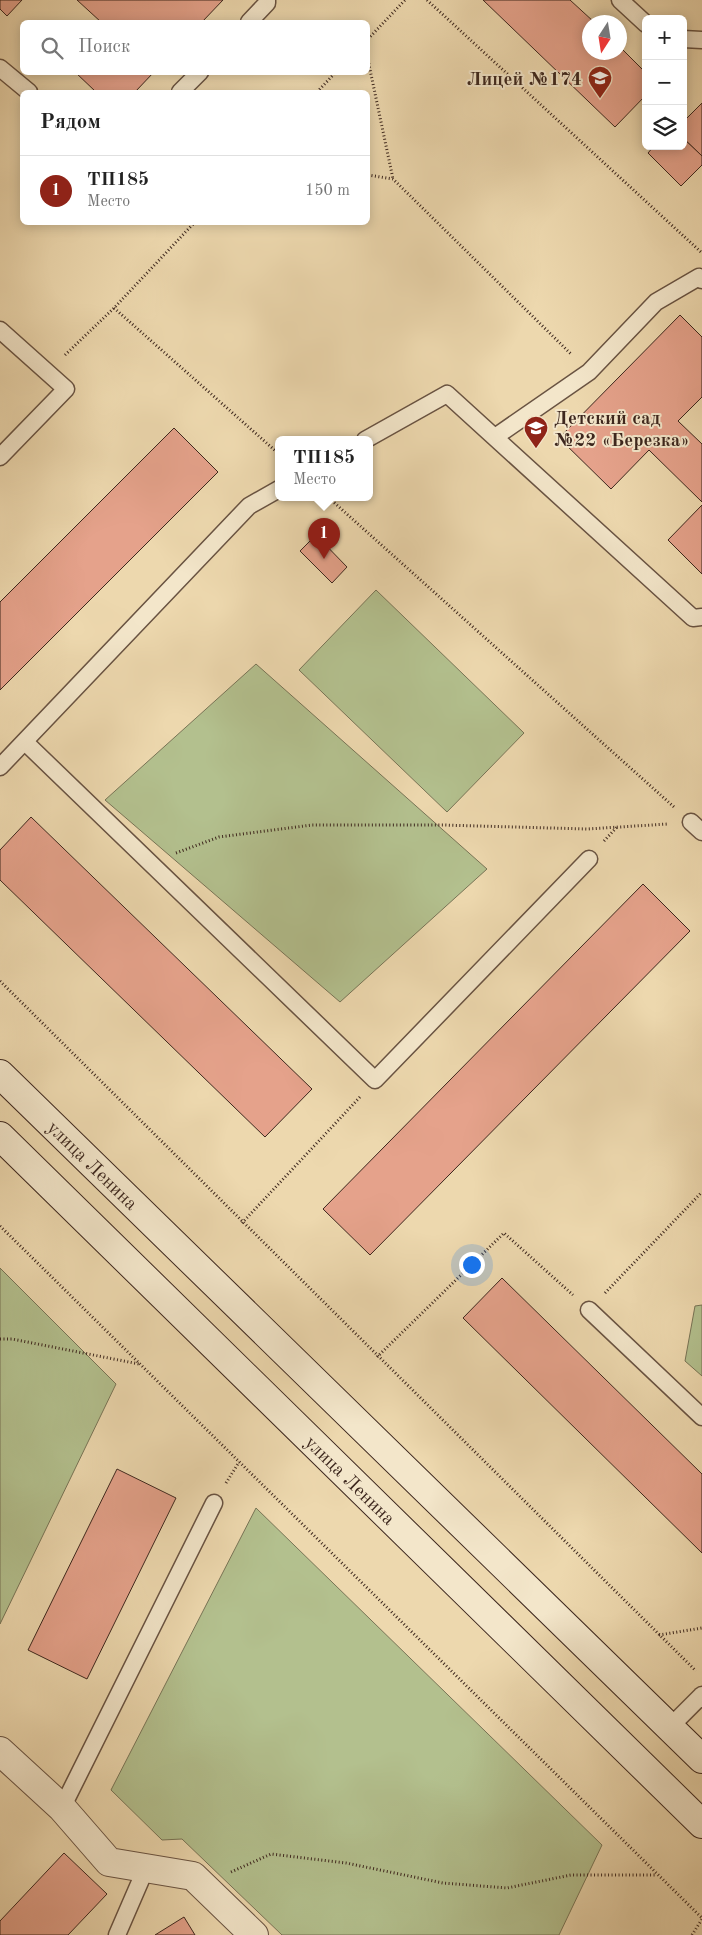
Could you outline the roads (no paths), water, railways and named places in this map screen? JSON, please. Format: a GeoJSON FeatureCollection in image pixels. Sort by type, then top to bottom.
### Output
{"type":"FeatureCollection","features":[{"type":"Feature","properties":{"kind":"main road","name":"улица Ленина"},"geometry":{"type":"LineString","coordinates":[[0,1074],[702,1759]]}},
{"type":"Feature","properties":{"kind":"main road","name":"улица Ленина"},"geometry":{"type":"LineString","coordinates":[[0,1136],[702,1824]]}},
{"type":"Feature","properties":{"kind":"main road"},"geometry":{"type":"LineString","coordinates":[[0,1751],[62,1808],[109,1862],[193,1876],[254,1935]]}},
{"type":"Feature","properties":{"kind":"lane"},"geometry":{"type":"LineString","coordinates":[[251,20],[267,3],[267,0]]}},
{"type":"Feature","properties":{"kind":"lane"},"geometry":{"type":"LineString","coordinates":[[620,0],[642,20]]}},
{"type":"Feature","properties":{"kind":"lane"},"geometry":{"type":"LineString","coordinates":[[687,40],[702,40]]}},
{"type":"Feature","properties":{"kind":"lane"},"geometry":{"type":"LineString","coordinates":[[0,68],[27,90]]}},
{"type":"Feature","properties":{"kind":"lane"},"geometry":{"type":"LineString","coordinates":[[182,90],[197,75]]}},
{"type":"Feature","properties":{"kind":"lane"},"geometry":{"type":"LineString","coordinates":[[495,437],[590,372],[656,302],[699,277],[702,280]]}},
{"type":"Feature","properties":{"kind":"lane"},"geometry":{"type":"LineString","coordinates":[[0,330],[66,389],[0,457]]}},
{"type":"Feature","properties":{"kind":"lane"},"geometry":{"type":"LineString","coordinates":[[372,436],[446,394],[692,618],[702,617]]}},
{"type":"Feature","properties":{"kind":"lane"},"geometry":{"type":"LineString","coordinates":[[0,767],[250,506],[275,491]]}},
{"type":"Feature","properties":{"kind":"lane"},"geometry":{"type":"LineString","coordinates":[[25,742],[375,1080],[589,858]]}},
{"type":"Feature","properties":{"kind":"lane"},"geometry":{"type":"LineString","coordinates":[[589,1310],[702,1417]]}},
{"type":"Feature","properties":{"kind":"lane"},"geometry":{"type":"LineString","coordinates":[[62,1808],[214,1502]]}},
{"type":"Feature","properties":{"kind":"lane"},"geometry":{"type":"LineString","coordinates":[[670,1727],[702,1695]]}},
{"type":"Feature","properties":{"kind":"lane"},"geometry":{"type":"LineString","coordinates":[[117,1935],[146,1868]]}},
{"type":"Feature","properties":{"kind":"place","name":"Лицей №174"},"geometry":{"type":"Point","coordinates":[600,99]}},
{"type":"Feature","properties":{"kind":"place","name":"Детский сад №22 «Березка»"},"geometry":{"type":"Point","coordinates":[536,449]}},
{"type":"Feature","properties":{"kind":"place","name":"ТП185"},"geometry":{"type":"Point","coordinates":[324,559]}}]}
